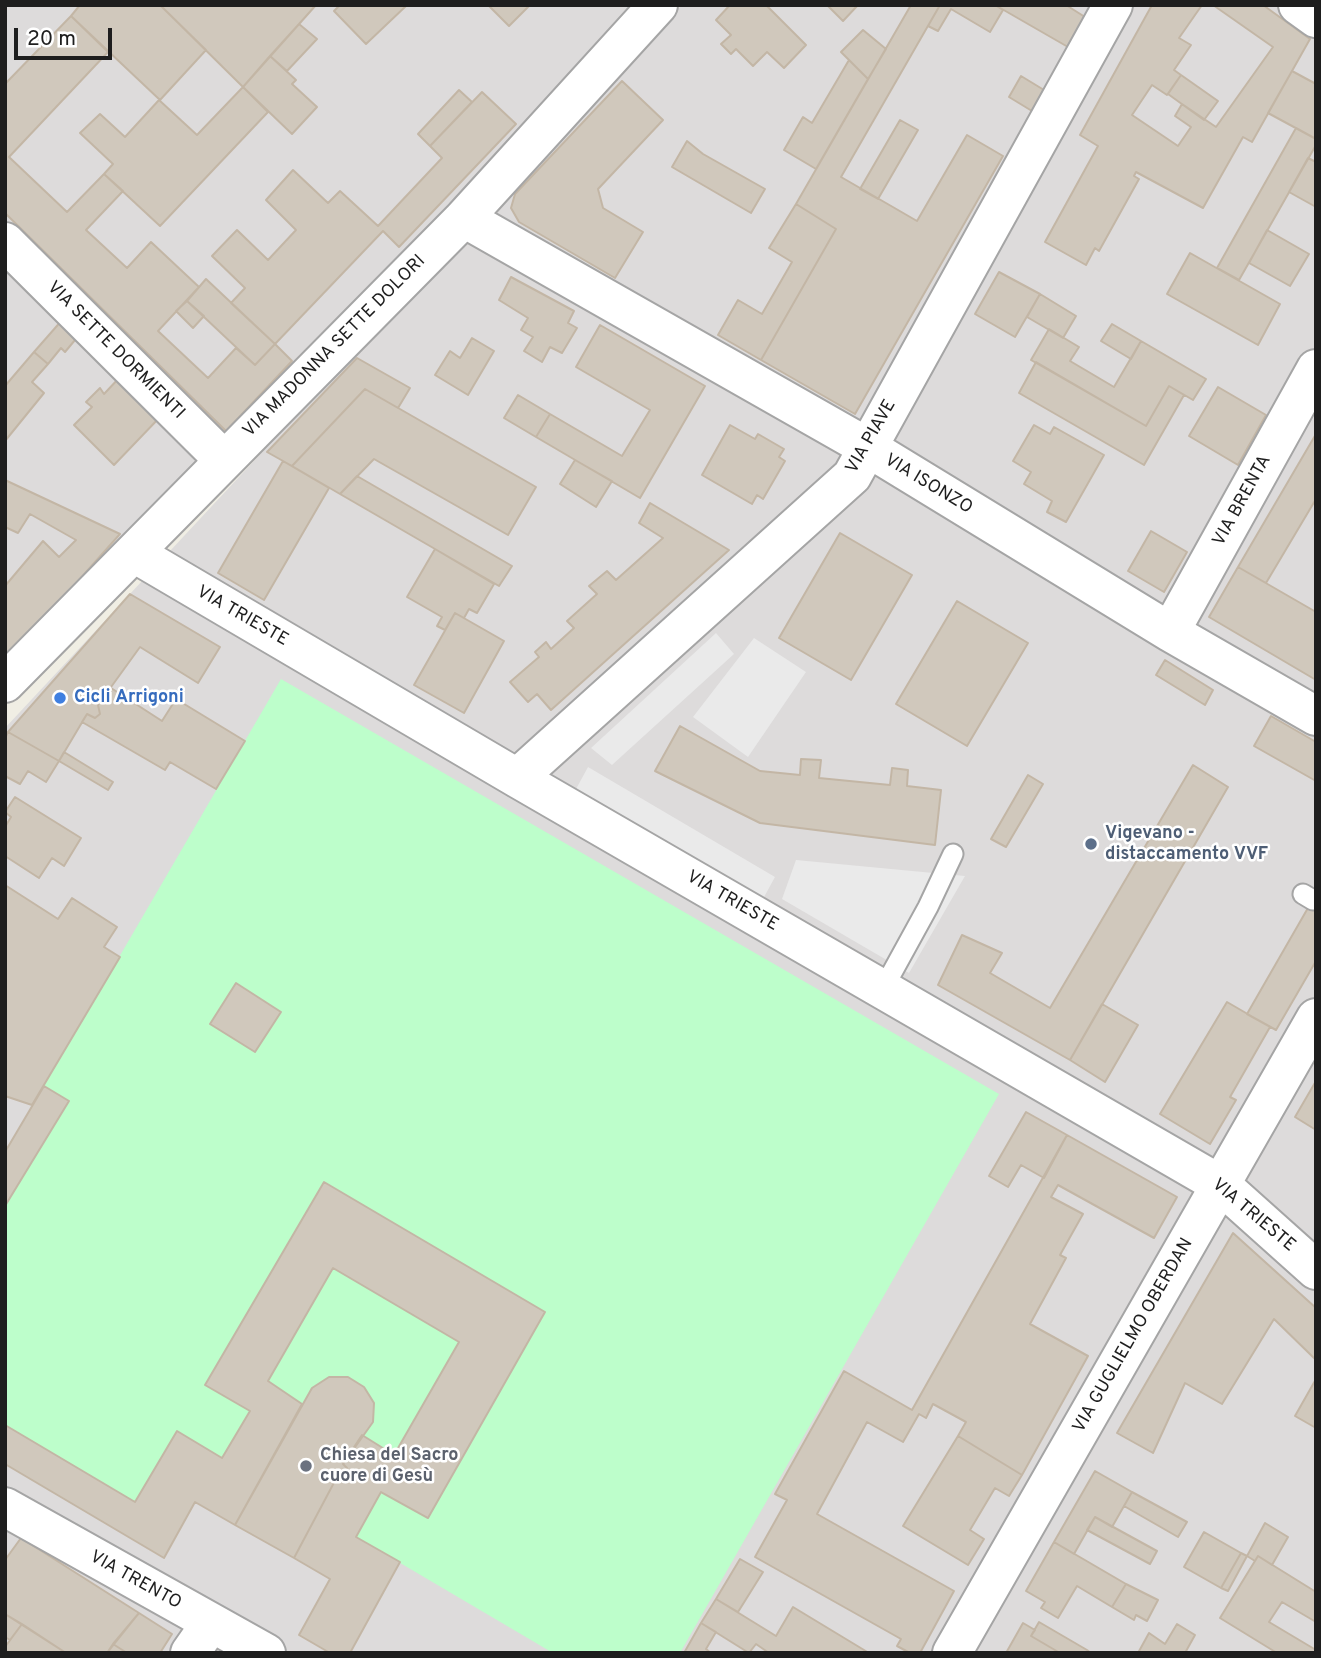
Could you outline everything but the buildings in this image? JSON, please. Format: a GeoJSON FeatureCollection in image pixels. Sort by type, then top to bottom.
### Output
{"type":"FeatureCollection","features":[{"type":"Feature","properties":{"kind":"street","name":"VIA MADONNA SETTE DOLORI"},"geometry":{"type":"LineString","coordinates":[[5,683],[464,218],[658,5]]}},
{"type":"Feature","properties":{"kind":"street","name":"VIA PIAVE"},"geometry":{"type":"LineString","coordinates":[[517,778],[852,475],[1113,5]]}},
{"type":"Feature","properties":{"kind":"street"},"geometry":{"type":"LineString","coordinates":[[1298,5],[1316,18]]}},
{"type":"Feature","properties":{"kind":"street","name":"VIA ISONZO"},"geometry":{"type":"LineString","coordinates":[[464,218],[867,447],[1170,632],[1316,716]]}},
{"type":"Feature","properties":{"kind":"street","name":"VIA SETTE DORMIENTI"},"geometry":{"type":"LineString","coordinates":[[5,242],[225,460]]}},
{"type":"Feature","properties":{"kind":"street","name":"VIA BRENTA"},"geometry":{"type":"LineString","coordinates":[[1170,632],[1316,369]]}},
{"type":"Feature","properties":{"kind":"street","name":"VIA TRIESTE"},"geometry":{"type":"LineString","coordinates":[[134,553],[1221,1185],[1316,1270]]}},
{"type":"Feature","properties":{"kind":"street","name":"VIA GUGLIELMO OBERDAN"},"geometry":{"type":"LineString","coordinates":[[952,1653],[1316,1018]]}},
{"type":"Feature","properties":{"kind":"street","name":"VIA TRENTO"},"geometry":{"type":"LineString","coordinates":[[5,1507],[201,1638],[266,1653]]}},
{"type":"Feature","properties":{"kind":"lane"},"geometry":{"type":"LineString","coordinates":[[883,989],[953,854]]}},
{"type":"Feature","properties":{"kind":"shaded area"},"geometry":{"type":"Polygon","coordinates":[[[5,5],[658,5],[5,683],[5,5]]]}},
{"type":"Feature","properties":{"kind":"shaded area"},"geometry":{"type":"Polygon","coordinates":[[[682,5],[1316,5],[1316,1653],[5,1653],[5,728],[682,5]]]}},
{"type":"Feature","properties":{"kind":"shaded area"},"geometry":{"type":"Polygon","coordinates":[[[716,633],[734,654],[612,765],[591,748],[716,633]]]}},
{"type":"Feature","properties":{"kind":"shaded area"},"geometry":{"type":"Polygon","coordinates":[[[754,638],[806,672],[748,757],[693,717],[754,638]]]}},
{"type":"Feature","properties":{"kind":"shaded area"},"geometry":{"type":"Polygon","coordinates":[[[588,767],[775,877],[763,899],[576,789],[588,767]]]}},
{"type":"Feature","properties":{"kind":"shaded area"},"geometry":{"type":"Polygon","coordinates":[[[796,860],[965,876],[909,973],[782,899],[796,860]]]}},
{"type":"Feature","properties":{"kind":"green space"},"geometry":{"type":"Polygon","coordinates":[[[281,679],[999,1094],[680,1653],[553,1653],[356,1537],[381,1492],[428,1517],[545,1312],[324,1182],[205,1384],[250,1411],[222,1458],[177,1432],[135,1502],[5,1425],[5,1206],[69,1102],[44,1086],[281,679]]]}},
{"type":"Feature","properties":{"kind":"green space"},"geometry":{"type":"Polygon","coordinates":[[[333,1268],[459,1342],[394,1455],[362,1435],[348,1377],[320,1382],[302,1404],[268,1381],[333,1268]]]}},
{"type":"Feature","properties":{"kind":"place","name":"Cicli Arrigoni"},"geometry":{"type":"Point","coordinates":[60,698]}},
{"type":"Feature","properties":{"kind":"place","name":"Vigevano - distaccamento VVF"},"geometry":{"type":"Point","coordinates":[1091,844]}},
{"type":"Feature","properties":{"kind":"place","name":"Chiesa del Sacro cuore di Gesù"},"geometry":{"type":"Point","coordinates":[306,1466]}}]}
